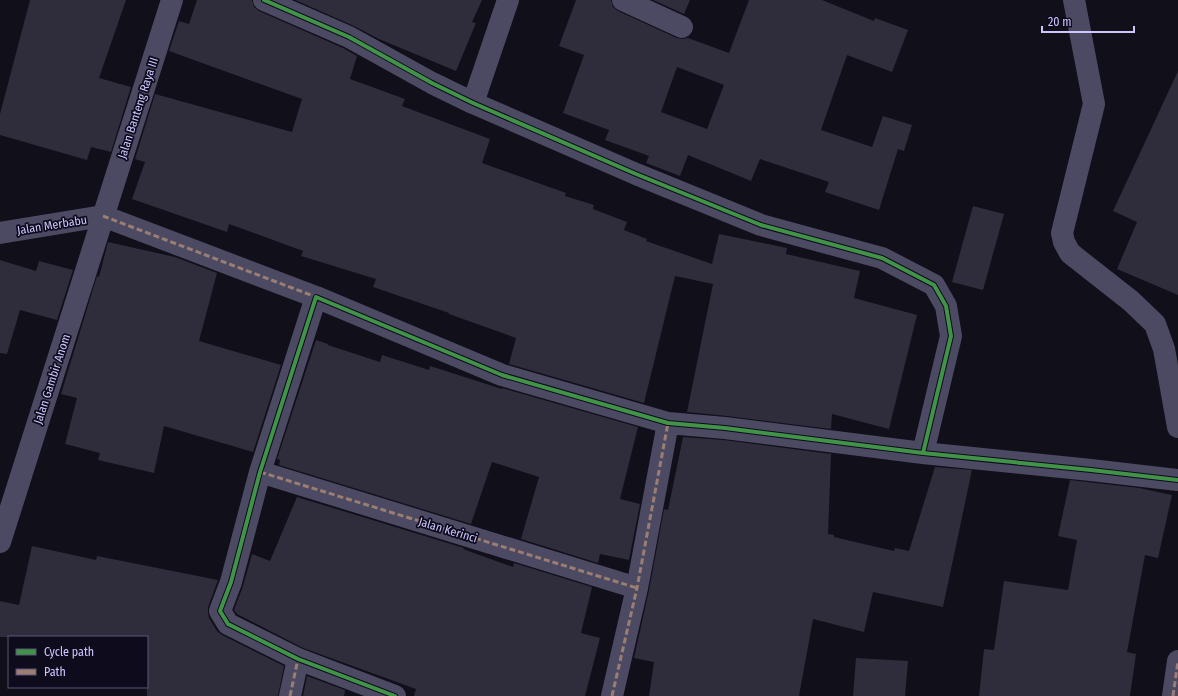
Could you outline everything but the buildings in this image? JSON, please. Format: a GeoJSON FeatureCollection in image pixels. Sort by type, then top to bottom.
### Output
{"type":"FeatureCollection","features":[{"type":"Feature","properties":{"kind":"street","name":"Jalan Banteng Raya III"},"geometry":{"type":"LineString","coordinates":[[103,216],[172,0]]}},
{"type":"Feature","properties":{"kind":"street"},"geometry":{"type":"LineString","coordinates":[[264,0],[349,38],[432,83],[473,103],[636,174],[761,225],[882,258],[934,284],[946,306],[951,336],[923,453]]}},
{"type":"Feature","properties":{"kind":"street"},"geometry":{"type":"LineString","coordinates":[[473,103],[508,0]]}},
{"type":"Feature","properties":{"kind":"street"},"geometry":{"type":"LineString","coordinates":[[623,0],[682,27]]}},
{"type":"Feature","properties":{"kind":"street"},"geometry":{"type":"LineString","coordinates":[[1074,0],[1094,104],[1062,232],[1064,242],[1070,253],[1131,301],[1155,324],[1164,348],[1178,427]]}},
{"type":"Feature","properties":{"kind":"street","name":"Jalan Merbabu"},"geometry":{"type":"LineString","coordinates":[[0,233],[103,216]]}},
{"type":"Feature","properties":{"kind":"street"},"geometry":{"type":"LineString","coordinates":[[103,216],[316,297],[502,375],[668,422],[923,453],[1178,480]]}},
{"type":"Feature","properties":{"kind":"street","name":"Jalan Gambir Anom"},"geometry":{"type":"LineString","coordinates":[[0,542],[103,216]]}},
{"type":"Feature","properties":{"kind":"street"},"geometry":{"type":"LineString","coordinates":[[316,297],[260,472],[231,582],[220,610],[228,624],[298,659],[396,696]]}},
{"type":"Feature","properties":{"kind":"street"},"geometry":{"type":"LineString","coordinates":[[612,696],[637,588],[668,422]]}},
{"type":"Feature","properties":{"kind":"street","name":"Jalan Kerinci"},"geometry":{"type":"LineString","coordinates":[[260,472],[637,588]]}},
{"type":"Feature","properties":{"kind":"street"},"geometry":{"type":"LineString","coordinates":[[290,696],[298,659]]}},
{"type":"Feature","properties":{"kind":"street"},"geometry":{"type":"LineString","coordinates":[[1173,696],[1178,661]]}},
{"type":"Feature","properties":{"kind":"marked path"},"geometry":{"type":"LineString","coordinates":[[103,216],[316,297]]}},
{"type":"Feature","properties":{"kind":"marked path"},"geometry":{"type":"LineString","coordinates":[[612,696],[637,588],[668,423]]}},
{"type":"Feature","properties":{"kind":"marked path"},"geometry":{"type":"LineString","coordinates":[[260,472],[637,588]]}},
{"type":"Feature","properties":{"kind":"marked path"},"geometry":{"type":"LineString","coordinates":[[290,696],[298,659]]}},
{"type":"Feature","properties":{"kind":"marked path"},"geometry":{"type":"LineString","coordinates":[[1173,696],[1178,661]]}},
{"type":"Feature","properties":{"kind":"cycle path"},"geometry":{"type":"LineString","coordinates":[[264,0],[349,37],[432,83],[473,103],[636,174],[761,225],[882,258],[934,285],[946,306],[951,336],[923,453]]}},
{"type":"Feature","properties":{"kind":"cycle path"},"geometry":{"type":"LineString","coordinates":[[395,696],[298,659],[228,624],[220,611],[231,582],[260,472],[316,297],[502,375],[668,423],[725,428],[923,453],[1178,480]]}}]}
